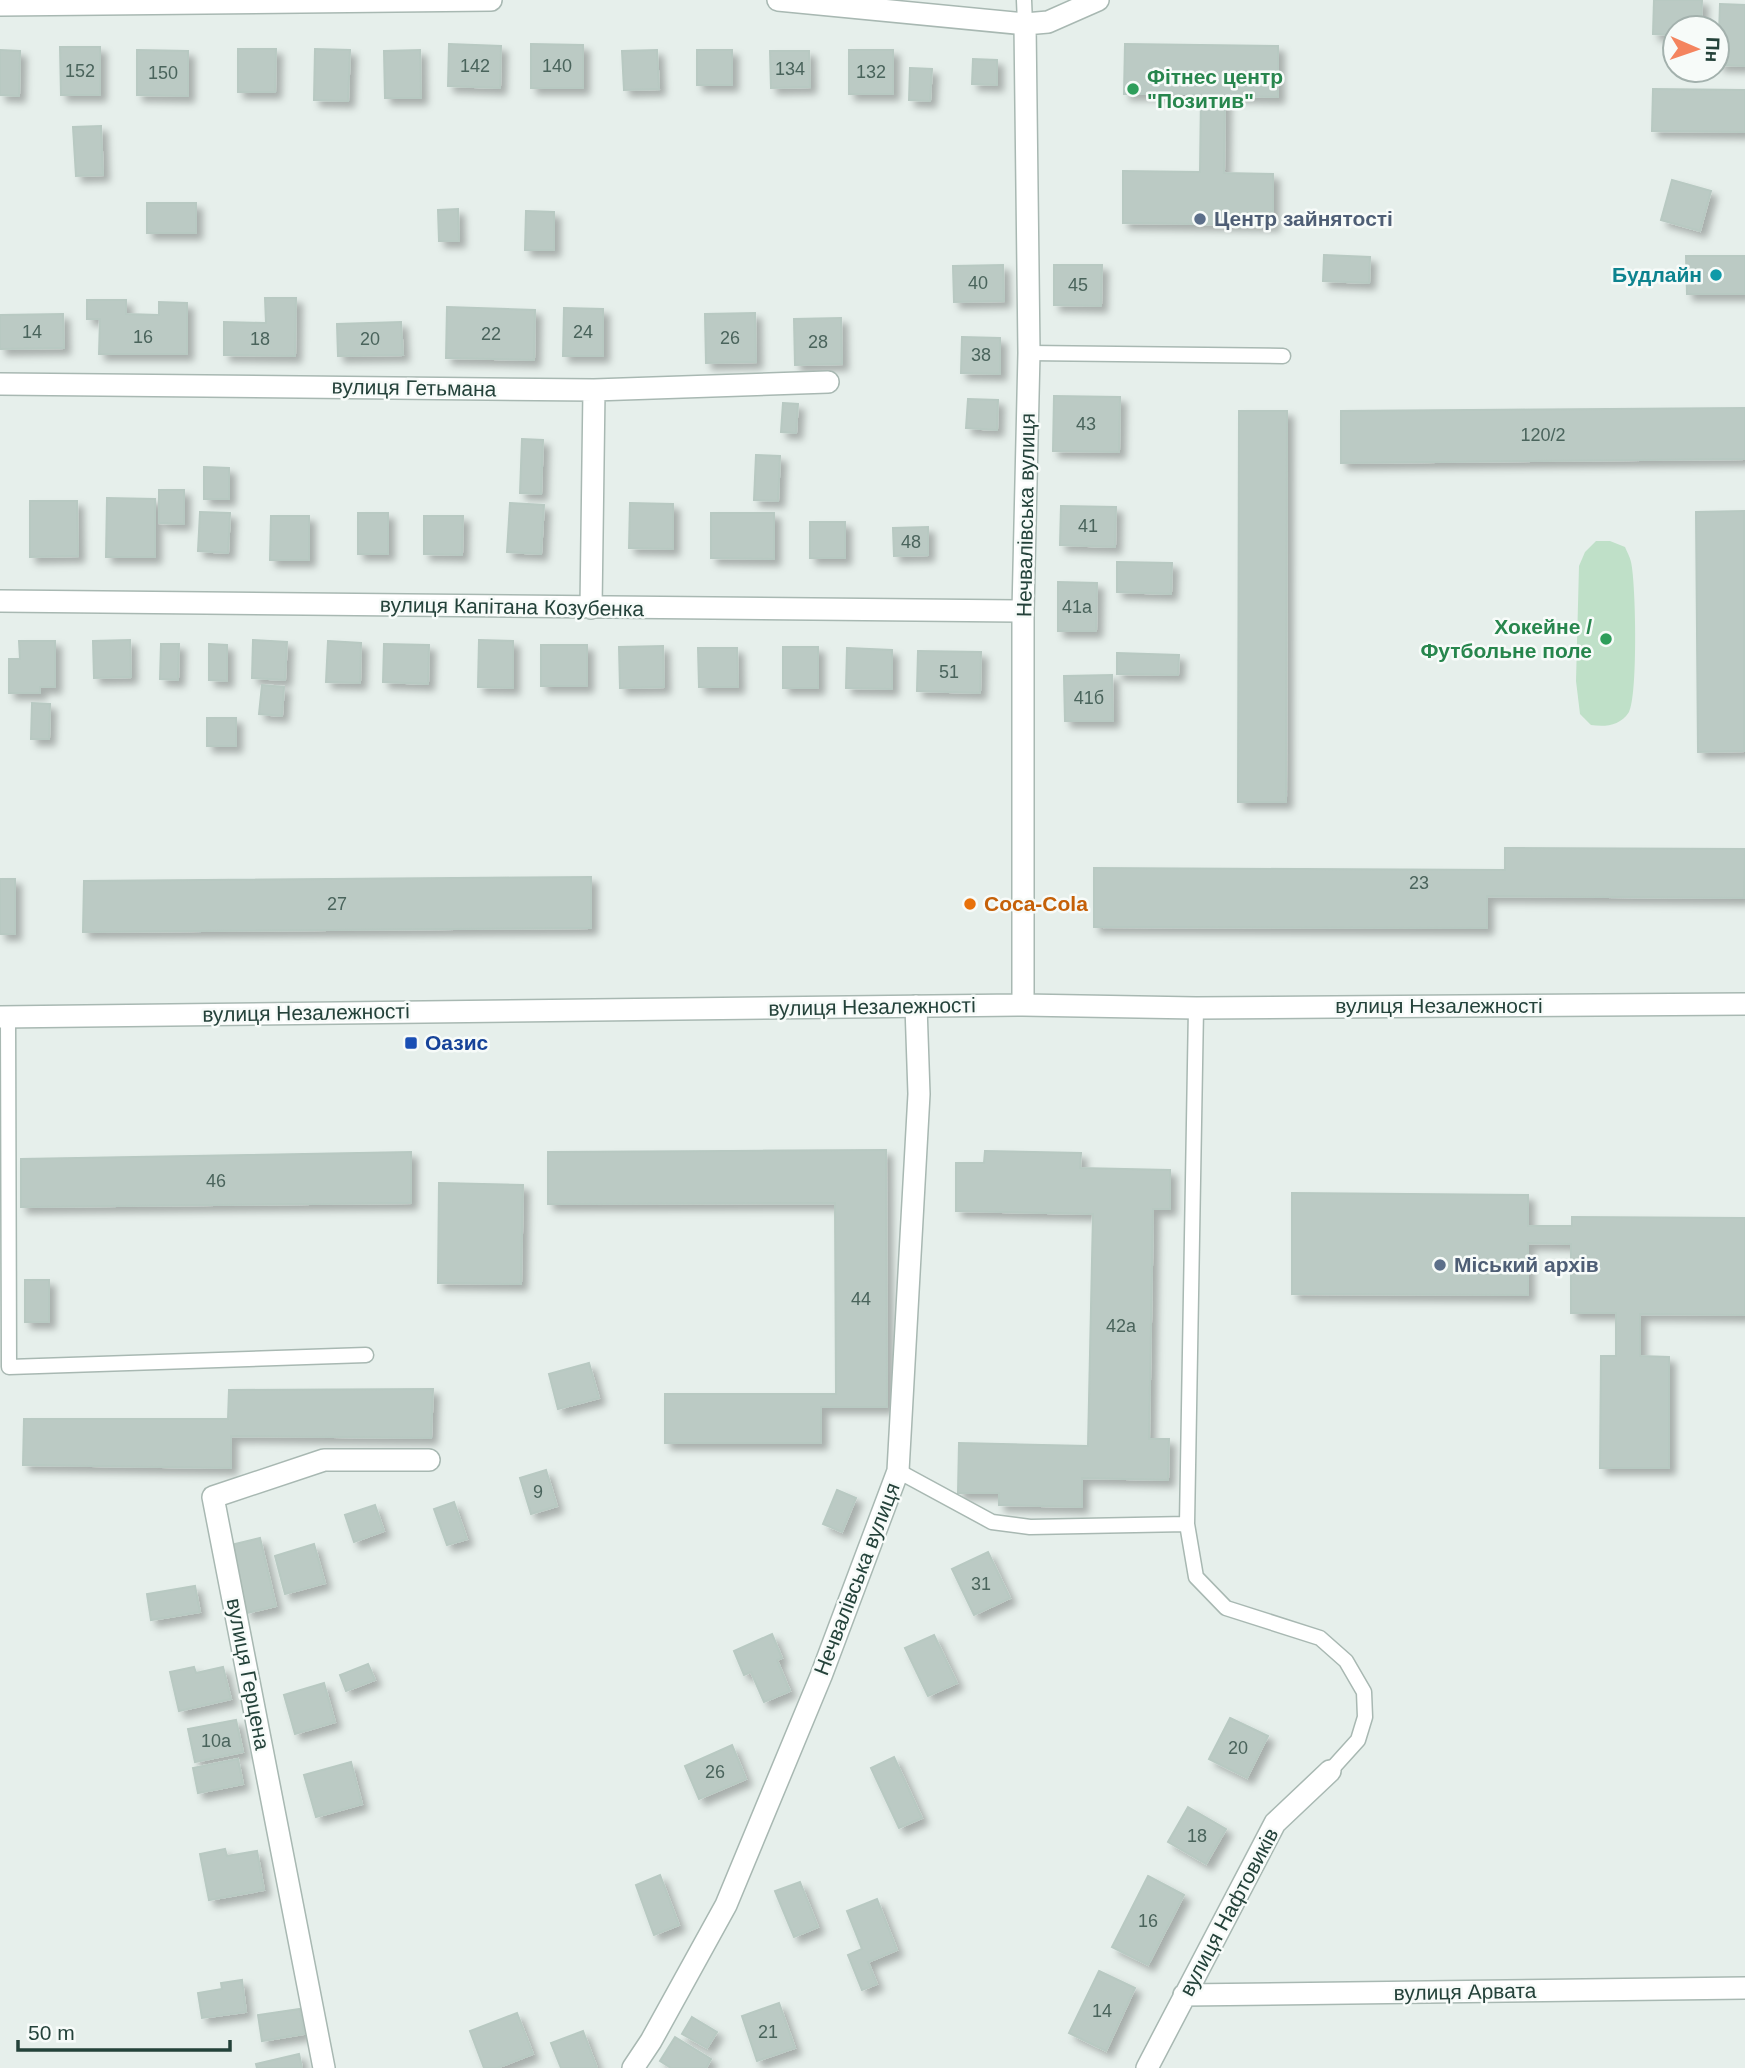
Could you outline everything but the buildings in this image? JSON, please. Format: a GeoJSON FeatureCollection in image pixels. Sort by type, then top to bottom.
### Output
{"type":"FeatureCollection","features":[{"type":"Feature","properties":{"kind":"street"},"geometry":{"type":"LineString","coordinates":[[0,5],[25,2],[491,0]]}},
{"type":"Feature","properties":{"kind":"street"},"geometry":{"type":"LineString","coordinates":[[778,0],[1025,24],[1048,22],[1098,0]]}},
{"type":"Feature","properties":{"kind":"street","name":"Нечвалівська вулиця"},"geometry":{"type":"LineString","coordinates":[[1023,1005],[1023,611],[1029,354],[1025,24]]}},
{"type":"Feature","properties":{"kind":"street","name":"вулиця Гетьмана"},"geometry":{"type":"LineString","coordinates":[[0,384],[594,390],[828,382]]}},
{"type":"Feature","properties":{"kind":"street"},"geometry":{"type":"LineString","coordinates":[[591,608],[594,390]]}},
{"type":"Feature","properties":{"kind":"street","name":"вулиця Капітана Козубенка"},"geometry":{"type":"LineString","coordinates":[[0,601],[1023,611]]}},
{"type":"Feature","properties":{"kind":"street","name":"вулиця Незалежності"},"geometry":{"type":"LineString","coordinates":[[4,1017],[1023,1005],[1196,1008],[1745,1004]]}},
{"type":"Feature","properties":{"kind":"street","name":"Нечвалівська вулиця"},"geometry":{"type":"LineString","coordinates":[[633,2068],[651,2041],[726,1905],[821,1676],[898,1471],[919,1094],[916,1006]]}},
{"type":"Feature","properties":{"kind":"street","name":"вулиця Герцена"},"geometry":{"type":"LineString","coordinates":[[324,2068],[213,1497],[324,1460],[429,1460]]}},
{"type":"Feature","properties":{"kind":"street","name":"вулиця Нафтовиків"},"geometry":{"type":"LineString","coordinates":[[1147,2068],[1275,1823],[1330,1771]]}},
{"type":"Feature","properties":{"kind":"street","name":"вулиця Арвата"},"geometry":{"type":"LineString","coordinates":[[1184,1995],[1745,1988]]}},
{"type":"Feature","properties":{"kind":"lane"},"geometry":{"type":"LineString","coordinates":[[1024,0],[1025,24]]}},
{"type":"Feature","properties":{"kind":"lane"},"geometry":{"type":"LineString","coordinates":[[1029,354],[1283,356]]}},
{"type":"Feature","properties":{"kind":"lane"},"geometry":{"type":"LineString","coordinates":[[1196,1008],[1187,1524],[1195,1577],[1226,1608],[1320,1638],[1346,1661],[1364,1692],[1365,1717],[1358,1740],[1330,1771]]}},
{"type":"Feature","properties":{"kind":"lane"},"geometry":{"type":"LineString","coordinates":[[4,1017],[9,1367],[366,1355]]}},
{"type":"Feature","properties":{"kind":"lane"},"geometry":{"type":"LineString","coordinates":[[898,1471],[992,1522],[1030,1527],[1187,1524]]}},
{"type":"Feature","properties":{"kind":"green space","name":"Хокейне / Футбольне поле"},"geometry":{"type":"Polygon","coordinates":[[[1596,541],[1610,541],[1625,547],[1633,574],[1635,614],[1632,702],[1625,717],[1617,723],[1602,726],[1591,725],[1580,714],[1576,681],[1579,566],[1585,552],[1596,541]]]}},
{"type":"Feature","properties":{"kind":"place","name":"Фітнес центр \"Позитив\""},"geometry":{"type":"Point","coordinates":[1133,89]}},
{"type":"Feature","properties":{"kind":"place","name":"Центр зайнятості"},"geometry":{"type":"Point","coordinates":[1200,219]}},
{"type":"Feature","properties":{"kind":"place","name":"Будлайн"},"geometry":{"type":"Point","coordinates":[1716,275]}},
{"type":"Feature","properties":{"kind":"place","name":"Хокейне / Футбольне поле"},"geometry":{"type":"Point","coordinates":[1606,639]}},
{"type":"Feature","properties":{"kind":"place","name":"Coca-Cola"},"geometry":{"type":"Point","coordinates":[970,904]}},
{"type":"Feature","properties":{"kind":"place","name":"Оазис"},"geometry":{"type":"Point","coordinates":[411,1043]}},
{"type":"Feature","properties":{"kind":"place","name":"Міський архів"},"geometry":{"type":"Point","coordinates":[1440,1265]}}]}
